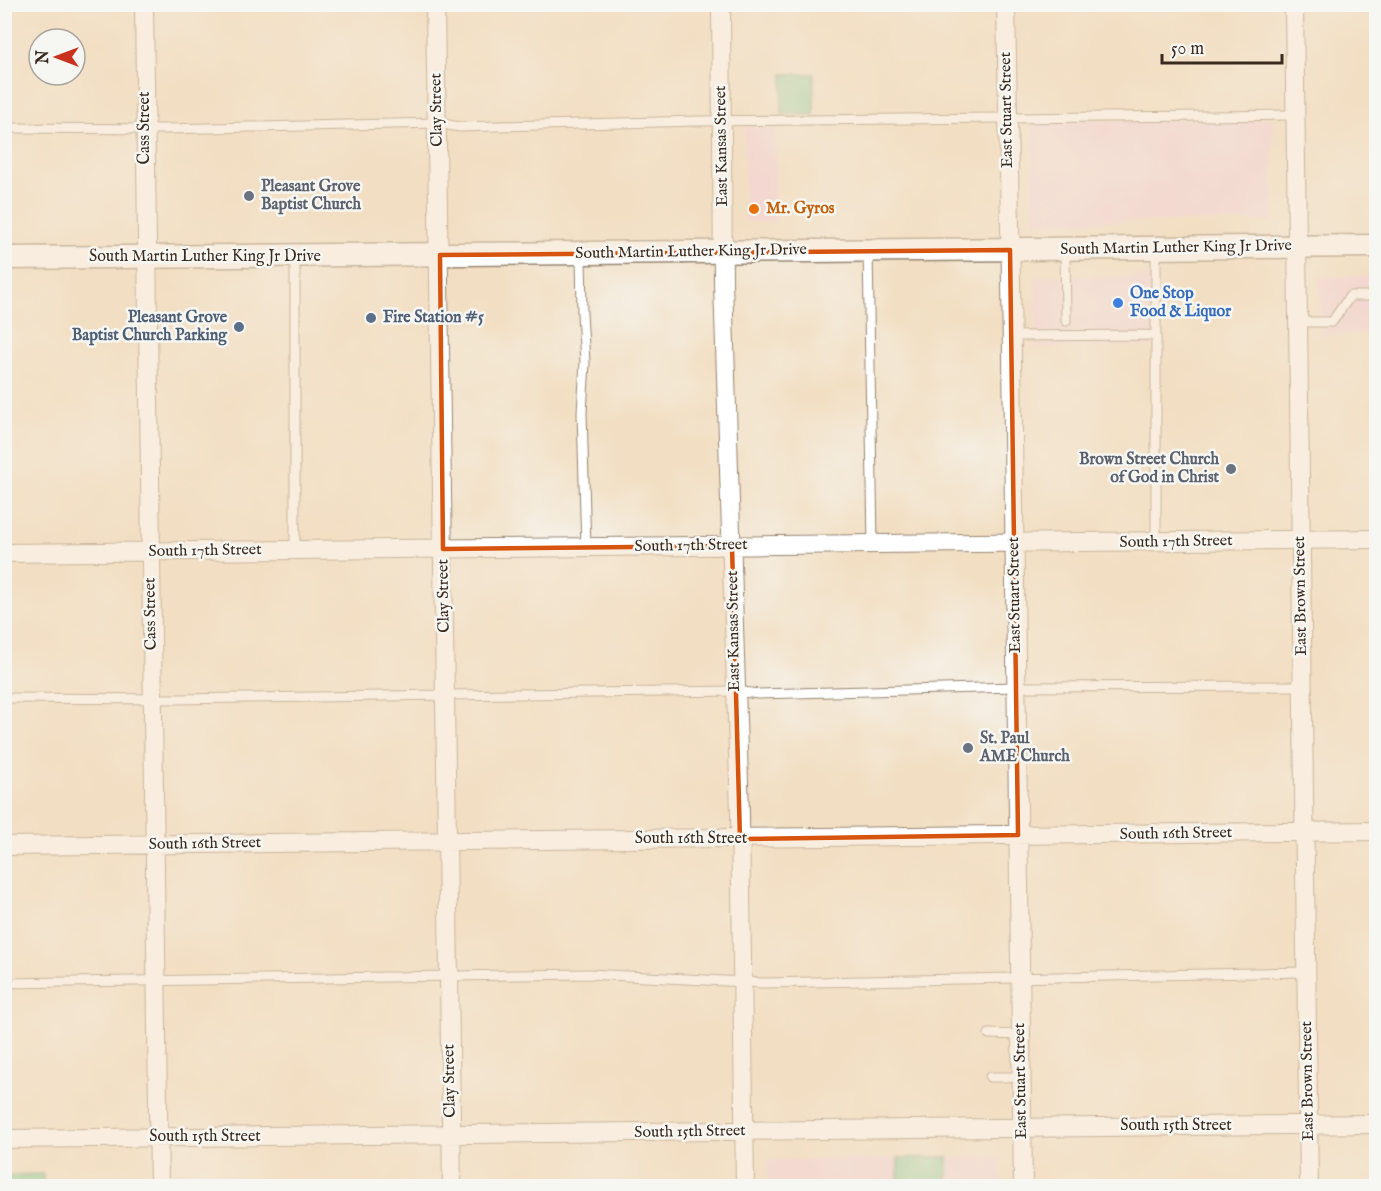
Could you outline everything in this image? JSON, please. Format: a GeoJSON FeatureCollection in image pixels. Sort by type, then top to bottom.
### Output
{"type":"FeatureCollection","features":[{"type":"Feature","properties":{"kind":"street","name":"Cass Street"},"geometry":{"type":"LineString","coordinates":[[144,4],[159,1186]]}},
{"type":"Feature","properties":{"kind":"street","name":"Clay Street"},"geometry":{"type":"LineString","coordinates":[[435,4],[452,1186]]}},
{"type":"Feature","properties":{"kind":"street","name":"East Kansas Street"},"geometry":{"type":"LineString","coordinates":[[721,4],[720,121],[740,839],[745,1186]]}},
{"type":"Feature","properties":{"kind":"street","name":"East Stuart Street"},"geometry":{"type":"LineString","coordinates":[[1006,4],[1023,1186]]}},
{"type":"Feature","properties":{"kind":"street","name":"East Brown Street"},"geometry":{"type":"LineString","coordinates":[[1294,4],[1309,1186]]}},
{"type":"Feature","properties":{"kind":"street","name":"South Martin Luther King Jr Drive"},"geometry":{"type":"LineString","coordinates":[[4,258],[1377,246]]}},
{"type":"Feature","properties":{"kind":"street","name":"South 17th Street"},"geometry":{"type":"LineString","coordinates":[[4,553],[1377,539]]}},
{"type":"Feature","properties":{"kind":"street","name":"South 16th Street"},"geometry":{"type":"LineString","coordinates":[[4,846],[1377,831]]}},
{"type":"Feature","properties":{"kind":"street","name":"South 15th Street"},"geometry":{"type":"LineString","coordinates":[[4,1138],[1377,1124]]}},
{"type":"Feature","properties":{"kind":"lane"},"geometry":{"type":"LineString","coordinates":[[4,128],[438,123],[459,127],[720,121],[1296,116]]}},
{"type":"Feature","properties":{"kind":"lane"},"geometry":{"type":"LineString","coordinates":[[1065,249],[1066,321]]}},
{"type":"Feature","properties":{"kind":"lane"},"geometry":{"type":"LineString","coordinates":[[1156,249],[1156,542]]}},
{"type":"Feature","properties":{"kind":"lane"},"geometry":{"type":"LineString","coordinates":[[868,250],[873,544]]}},
{"type":"Feature","properties":{"kind":"lane"},"geometry":{"type":"LineString","coordinates":[[581,254],[585,362],[582,413],[586,548]]}},
{"type":"Feature","properties":{"kind":"lane"},"geometry":{"type":"LineString","coordinates":[[295,256],[295,550]]}},
{"type":"Feature","properties":{"kind":"lane"},"geometry":{"type":"LineString","coordinates":[[1298,322],[1332,322],[1350,296],[1377,296]]}},
{"type":"Feature","properties":{"kind":"lane"},"geometry":{"type":"LineString","coordinates":[[1012,336],[1156,335]]}},
{"type":"Feature","properties":{"kind":"lane"},"geometry":{"type":"LineString","coordinates":[[4,698],[152,699],[736,691],[758,694],[1016,687],[1302,686]]}},
{"type":"Feature","properties":{"kind":"lane"},"geometry":{"type":"LineString","coordinates":[[4,983],[588,974],[764,983],[1306,972]]}},
{"type":"Feature","properties":{"kind":"lane"},"geometry":{"type":"LineString","coordinates":[[989,1034],[1021,1035]]}},
{"type":"Feature","properties":{"kind":"lane"},"geometry":{"type":"LineString","coordinates":[[990,1077],[1022,1077]]}},
{"type":"Feature","properties":{"kind":"highlighted area"},"geometry":{"type":"Polygon","coordinates":[[[1010,250],[1018,835],[740,839],[732,546],[443,549],[440,255],[1010,250]]]}},
{"type":"Feature","properties":{"kind":"shaded area"},"geometry":{"type":"Polygon","coordinates":[[[1273,119],[1273,221],[1033,222],[1033,121],[1273,119]]]}},
{"type":"Feature","properties":{"kind":"shaded area"},"geometry":{"type":"Polygon","coordinates":[[[776,125],[776,222],[745,222],[744,126],[776,125]]]}},
{"type":"Feature","properties":{"kind":"shaded area"},"geometry":{"type":"Polygon","coordinates":[[[1035,276],[1154,277],[1154,346],[1036,347],[1035,276]]]}},
{"type":"Feature","properties":{"kind":"shaded area"},"geometry":{"type":"Polygon","coordinates":[[[1376,276],[1376,333],[1321,335],[1320,277],[1376,276]]]}},
{"type":"Feature","properties":{"kind":"shaded area"},"geometry":{"type":"Polygon","coordinates":[[[1000,1157],[1001,1186],[768,1186],[767,1160],[1000,1157]]]}},
{"type":"Feature","properties":{"kind":"green space"},"geometry":{"type":"Polygon","coordinates":[[[783,74],[814,74],[814,115],[782,114],[783,74]]]}},
{"type":"Feature","properties":{"kind":"green space"},"geometry":{"type":"Polygon","coordinates":[[[948,1157],[948,1174],[945,1182],[898,1182],[898,1158],[948,1157]]]}},
{"type":"Feature","properties":{"kind":"green space"},"geometry":{"type":"Polygon","coordinates":[[[43,1174],[43,1186],[5,1186],[5,1175],[43,1174]]]}},
{"type":"Feature","properties":{"kind":"place","name":"Pleasant Grove Baptist Church"},"geometry":{"type":"Point","coordinates":[249,196]}},
{"type":"Feature","properties":{"kind":"place","name":"Mr. Gyros"},"geometry":{"type":"Point","coordinates":[754,209]}},
{"type":"Feature","properties":{"kind":"place","name":"One Stop Food & Liquor"},"geometry":{"type":"Point","coordinates":[1118,303]}},
{"type":"Feature","properties":{"kind":"place","name":"Fire Station #5"},"geometry":{"type":"Point","coordinates":[371,318]}},
{"type":"Feature","properties":{"kind":"place","name":"Pleasant Grove Baptist Church Parking"},"geometry":{"type":"Point","coordinates":[239,327]}},
{"type":"Feature","properties":{"kind":"place","name":"Brown Street Church of God in Christ"},"geometry":{"type":"Point","coordinates":[1231,469]}},
{"type":"Feature","properties":{"kind":"place","name":"St. Paul AME Church"},"geometry":{"type":"Point","coordinates":[968,748]}}]}
